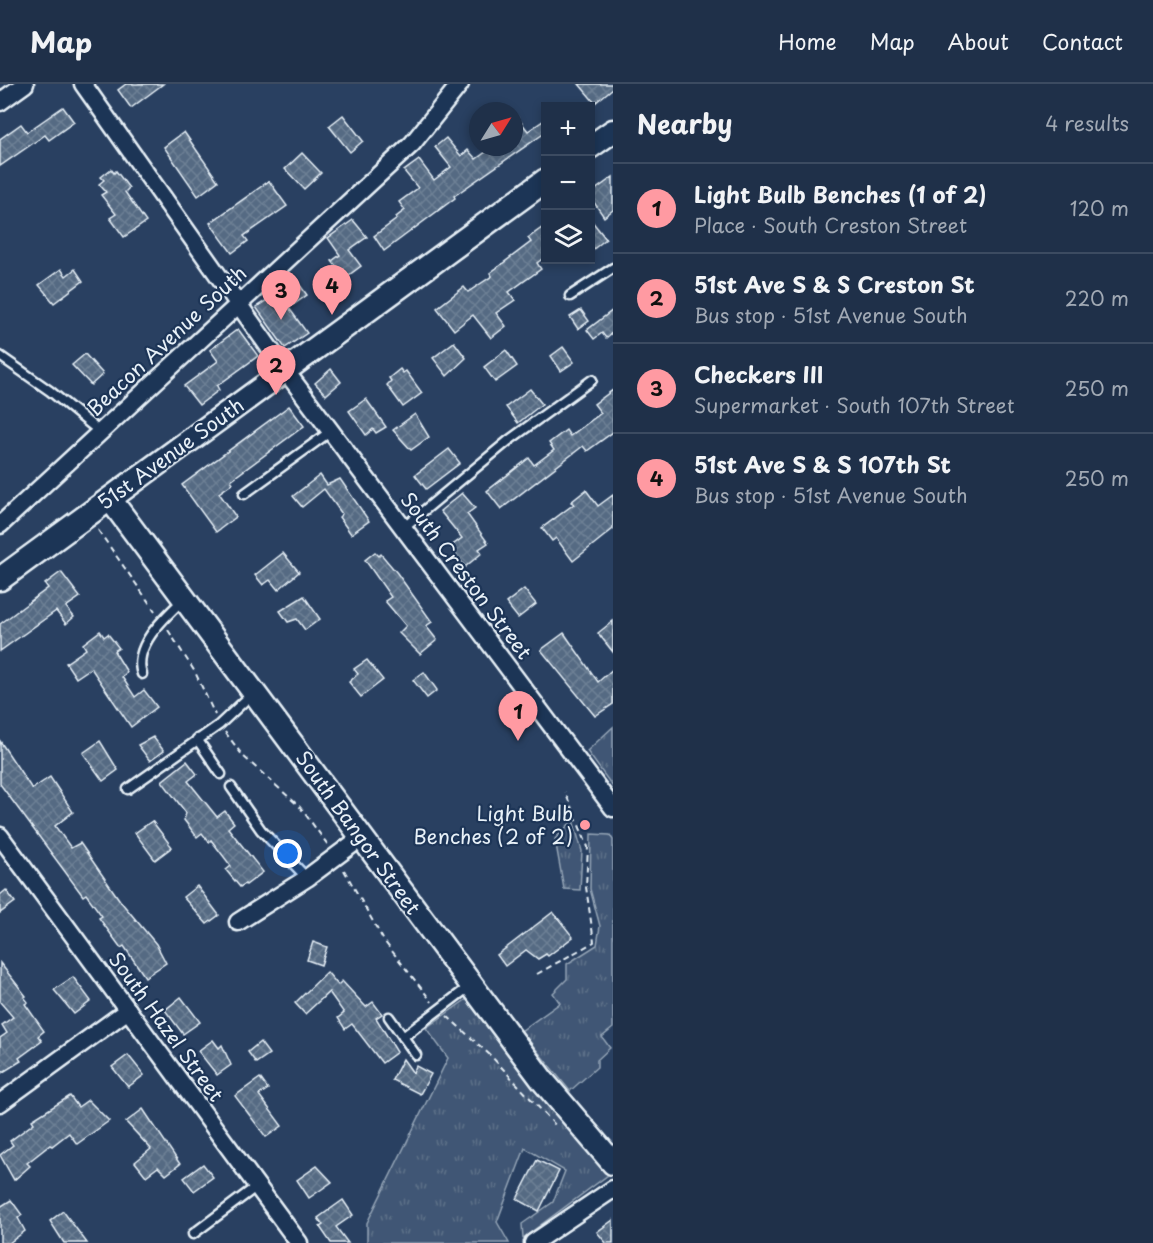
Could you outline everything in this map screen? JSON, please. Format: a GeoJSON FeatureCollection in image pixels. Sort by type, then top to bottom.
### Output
{"type":"FeatureCollection","features":[{"type":"Feature","properties":{"kind":"street"},"geometry":{"type":"LineString","coordinates":[[0,102],[25,84]]}},
{"type":"Feature","properties":{"kind":"street","name":"South Creston Street"},"geometry":{"type":"LineString","coordinates":[[83,84],[285,370],[613,808]]}},
{"type":"Feature","properties":{"kind":"street","name":"Beacon Avenue South"},"geometry":{"type":"LineString","coordinates":[[0,525],[412,144],[460,84]]}},
{"type":"Feature","properties":{"kind":"street"},"geometry":{"type":"LineString","coordinates":[[595,144],[613,131]]}},
{"type":"Feature","properties":{"kind":"street","name":"51st Avenue South"},"geometry":{"type":"LineString","coordinates":[[0,579],[541,184]]}},
{"type":"Feature","properties":{"kind":"street","name":"South Bangor Street"},"geometry":{"type":"LineString","coordinates":[[110,499],[543,1081],[613,1163]]}},
{"type":"Feature","properties":{"kind":"street","name":"South Hazel Street"},"geometry":{"type":"LineString","coordinates":[[0,836],[299,1243]]}},
{"type":"Feature","properties":{"kind":"street"},"geometry":{"type":"LineString","coordinates":[[238,922],[307,878],[362,837]]}},
{"type":"Feature","properties":{"kind":"street"},"geometry":{"type":"LineString","coordinates":[[0,1103],[128,1010]]}},
{"type":"Feature","properties":{"kind":"street"},"geometry":{"type":"LineString","coordinates":[[533,1243],[613,1189]]}},
{"type":"Feature","properties":{"kind":"lane"},"geometry":{"type":"LineString","coordinates":[[570,296],[613,268]]}},
{"type":"Feature","properties":{"kind":"lane"},"geometry":{"type":"LineString","coordinates":[[0,356],[50,391],[100,432]]}},
{"type":"Feature","properties":{"kind":"lane"},"geometry":{"type":"LineString","coordinates":[[403,528],[508,441],[592,380]]}},
{"type":"Feature","properties":{"kind":"lane"},"geometry":{"type":"LineString","coordinates":[[244,494],[331,431]]}},
{"type":"Feature","properties":{"kind":"lane"},"geometry":{"type":"LineString","coordinates":[[142,674],[139,667],[148,637],[184,598]]}},
{"type":"Feature","properties":{"kind":"lane"},"geometry":{"type":"LineString","coordinates":[[128,789],[219,725],[254,692]]}},
{"type":"Feature","properties":{"kind":"lane"},"geometry":{"type":"LineString","coordinates":[[197,739],[222,774]]}},
{"type":"Feature","properties":{"kind":"lane"},"geometry":{"type":"LineString","coordinates":[[231,787],[261,830],[307,878]]}},
{"type":"Feature","properties":{"kind":"lane"},"geometry":{"type":"LineString","coordinates":[[403,1037],[471,985]]}},
{"type":"Feature","properties":{"kind":"lane"},"geometry":{"type":"LineString","coordinates":[[389,1017],[416,1055]]}},
{"type":"Feature","properties":{"kind":"lane"},"geometry":{"type":"LineString","coordinates":[[194,1234],[257,1186]]}},
{"type":"Feature","properties":{"kind":"path"},"geometry":{"type":"LineString","coordinates":[[537,975],[583,950],[594,942],[595,936],[588,903],[588,848],[565,792]]}},
{"type":"Feature","properties":{"kind":"green space"},"geometry":{"type":"Polygon","coordinates":[[[613,727],[613,787],[587,751],[613,727]]]}},
{"type":"Feature","properties":{"kind":"green space"},"geometry":{"type":"Polygon","coordinates":[[[573,820],[582,851],[580,890],[564,889],[555,839],[573,820]]]}},
{"type":"Feature","properties":{"kind":"green space"},"geometry":{"type":"Polygon","coordinates":[[[591,834],[610,835],[613,840],[613,1028],[602,1037],[610,1048],[597,1060],[597,1067],[570,1091],[521,1031],[560,1003],[553,993],[567,979],[567,964],[597,945],[600,926],[590,889],[591,834]]]}},
{"type":"Feature","properties":{"kind":"green space"},"geometry":{"type":"Polygon","coordinates":[[[467,999],[608,1175],[523,1238],[522,1224],[553,1202],[565,1171],[525,1148],[497,1222],[509,1243],[367,1243],[367,1223],[448,1058],[426,1028],[467,999]]]}},
{"type":"Feature","properties":{"kind":"building"},"geometry":{"type":"Polygon","coordinates":[[[126,84],[163,84],[131,108],[118,90],[126,84]]]}},
{"type":"Feature","properties":{"kind":"building"},"geometry":{"type":"Polygon","coordinates":[[[579,84],[613,84],[613,88],[594,102],[579,84]]]}},
{"type":"Feature","properties":{"kind":"building"},"geometry":{"type":"Polygon","coordinates":[[[63,107],[74,122],[49,140],[45,135],[0,166],[0,139],[21,124],[27,132],[63,107]]]}},
{"type":"Feature","properties":{"kind":"building"},"geometry":{"type":"Polygon","coordinates":[[[343,115],[363,141],[350,152],[329,126],[343,115]]]}},
{"type":"Feature","properties":{"kind":"building"},"geometry":{"type":"Polygon","coordinates":[[[541,122],[541,135],[523,148],[523,125],[528,131],[541,122]]]}},
{"type":"Feature","properties":{"kind":"building"},"geometry":{"type":"Polygon","coordinates":[[[184,132],[218,181],[198,196],[164,147],[184,132]]]}},
{"type":"Feature","properties":{"kind":"building"},"geometry":{"type":"Polygon","coordinates":[[[446,138],[461,156],[468,150],[469,156],[476,159],[480,156],[512,156],[454,196],[455,198],[384,251],[374,236],[397,219],[396,217],[405,210],[399,202],[418,188],[404,171],[419,160],[434,180],[451,167],[435,147],[446,138]]]}},
{"type":"Feature","properties":{"kind":"building"},"geometry":{"type":"Polygon","coordinates":[[[302,153],[321,173],[304,189],[285,169],[302,153]]]}},
{"type":"Feature","properties":{"kind":"building"},"geometry":{"type":"Polygon","coordinates":[[[111,169],[114,173],[116,171],[129,188],[125,192],[146,222],[124,237],[110,218],[116,214],[101,195],[106,192],[99,184],[104,180],[101,177],[111,169]]]}},
{"type":"Feature","properties":{"kind":"building"},"geometry":{"type":"Polygon","coordinates":[[[613,177],[613,210],[604,217],[595,204],[595,190],[613,177]]]}},
{"type":"Feature","properties":{"kind":"building"},"geometry":{"type":"Polygon","coordinates":[[[269,181],[287,206],[244,236],[248,241],[232,253],[210,223],[269,181]]]}},
{"type":"Feature","properties":{"kind":"building"},"geometry":{"type":"Polygon","coordinates":[[[353,220],[367,237],[349,250],[361,266],[345,278],[332,261],[340,255],[328,238],[353,220]]]}},
{"type":"Feature","properties":{"kind":"building"},"geometry":{"type":"Polygon","coordinates":[[[595,225],[606,239],[595,248],[595,225]]]}},
{"type":"Feature","properties":{"kind":"building"},"geometry":{"type":"Polygon","coordinates":[[[541,229],[541,260],[537,263],[541,269],[509,292],[515,300],[496,313],[506,326],[491,338],[473,315],[454,330],[437,308],[464,287],[468,292],[492,276],[490,273],[531,242],[528,238],[541,229]]]}},
{"type":"Feature","properties":{"kind":"building"},"geometry":{"type":"Polygon","coordinates":[[[61,269],[66,276],[75,269],[83,281],[54,303],[39,285],[61,269]]]}},
{"type":"Feature","properties":{"kind":"building"},"geometry":{"type":"Polygon","coordinates":[[[297,281],[307,295],[289,308],[307,333],[285,348],[256,307],[297,281]]]}},
{"type":"Feature","properties":{"kind":"building"},"geometry":{"type":"Polygon","coordinates":[[[581,310],[589,321],[578,329],[570,317],[581,310]]]}},
{"type":"Feature","properties":{"kind":"building"},"geometry":{"type":"Polygon","coordinates":[[[613,310],[613,332],[606,338],[602,333],[594,339],[587,330],[613,310]]]}},
{"type":"Feature","properties":{"kind":"building"},"geometry":{"type":"Polygon","coordinates":[[[238,329],[258,356],[217,386],[219,390],[199,405],[184,386],[218,361],[210,350],[238,329]]]}},
{"type":"Feature","properties":{"kind":"building"},"geometry":{"type":"Polygon","coordinates":[[[454,342],[466,358],[447,376],[433,358],[454,342]]]}},
{"type":"Feature","properties":{"kind":"building"},"geometry":{"type":"Polygon","coordinates":[[[563,347],[574,362],[561,371],[551,356],[563,347]]]}},
{"type":"Feature","properties":{"kind":"building"},"geometry":{"type":"Polygon","coordinates":[[[506,350],[517,366],[495,382],[484,367],[506,350]]]}},
{"type":"Feature","properties":{"kind":"building"},"geometry":{"type":"Polygon","coordinates":[[[85,354],[103,374],[91,385],[72,365],[85,354]]]}},
{"type":"Feature","properties":{"kind":"building"},"geometry":{"type":"Polygon","coordinates":[[[331,369],[341,382],[326,395],[315,383],[331,369]]]}},
{"type":"Feature","properties":{"kind":"building"},"geometry":{"type":"Polygon","coordinates":[[[400,369],[403,373],[406,371],[422,393],[403,407],[387,385],[391,381],[389,378],[400,369]]]}},
{"type":"Feature","properties":{"kind":"building"},"geometry":{"type":"Polygon","coordinates":[[[530,389],[542,404],[518,423],[506,407],[530,389]]]}},
{"type":"Feature","properties":{"kind":"building"},"geometry":{"type":"Polygon","coordinates":[[[613,390],[613,432],[587,451],[583,446],[501,509],[487,491],[529,458],[534,465],[554,450],[549,443],[566,430],[570,436],[601,413],[594,404],[613,390]]]}},
{"type":"Feature","properties":{"kind":"building"},"geometry":{"type":"Polygon","coordinates":[[[366,399],[386,427],[376,433],[373,429],[366,435],[349,411],[366,399]]]}},
{"type":"Feature","properties":{"kind":"building"},"geometry":{"type":"Polygon","coordinates":[[[289,406],[304,426],[231,480],[233,483],[219,493],[236,517],[216,532],[182,485],[289,406]]]}},
{"type":"Feature","properties":{"kind":"building"},"geometry":{"type":"Polygon","coordinates":[[[415,414],[429,437],[411,450],[393,430],[415,414]]]}},
{"type":"Feature","properties":{"kind":"building"},"geometry":{"type":"Polygon","coordinates":[[[449,449],[460,463],[426,489],[415,475],[449,449]]]}},
{"type":"Feature","properties":{"kind":"building"},"geometry":{"type":"Polygon","coordinates":[[[320,475],[327,485],[340,479],[369,521],[351,534],[339,517],[342,514],[324,489],[302,507],[293,496],[320,475]]]}},
{"type":"Feature","properties":{"kind":"building"},"geometry":{"type":"Polygon","coordinates":[[[586,490],[598,506],[613,495],[613,529],[573,561],[556,538],[552,541],[542,528],[574,504],[571,502],[586,490]]]}},
{"type":"Feature","properties":{"kind":"building"},"geometry":{"type":"Polygon","coordinates":[[[462,493],[475,508],[467,514],[488,543],[479,549],[482,553],[465,567],[450,547],[462,538],[440,511],[462,493]]]}},
{"type":"Feature","properties":{"kind":"building"},"geometry":{"type":"Polygon","coordinates":[[[375,552],[379,556],[381,554],[397,573],[432,622],[426,626],[437,640],[420,654],[399,633],[406,626],[385,601],[391,597],[365,560],[375,552]]]}},
{"type":"Feature","properties":{"kind":"building"},"geometry":{"type":"Polygon","coordinates":[[[283,553],[299,572],[278,590],[270,580],[263,585],[255,575],[283,553]]]}},
{"type":"Feature","properties":{"kind":"building"},"geometry":{"type":"Polygon","coordinates":[[[61,572],[80,597],[66,607],[74,617],[66,624],[56,611],[0,651],[0,624],[48,588],[45,584],[61,572]]]}},
{"type":"Feature","properties":{"kind":"building"},"geometry":{"type":"Polygon","coordinates":[[[524,589],[536,604],[518,618],[506,603],[524,589]]]}},
{"type":"Feature","properties":{"kind":"building"},"geometry":{"type":"Polygon","coordinates":[[[304,596],[320,619],[305,630],[297,619],[288,622],[280,611],[304,596]]]}},
{"type":"Feature","properties":{"kind":"building"},"geometry":{"type":"Polygon","coordinates":[[[613,621],[613,652],[598,633],[613,621]]]}},
{"type":"Feature","properties":{"kind":"building"},"geometry":{"type":"Polygon","coordinates":[[[100,631],[104,637],[108,634],[119,648],[114,651],[127,672],[122,677],[135,697],[144,690],[157,707],[131,727],[91,668],[76,678],[66,663],[86,649],[83,644],[100,631]]]}},
{"type":"Feature","properties":{"kind":"building"},"geometry":{"type":"Polygon","coordinates":[[[564,633],[598,682],[613,669],[613,704],[595,716],[541,650],[564,633]]]}},
{"type":"Feature","properties":{"kind":"building"},"geometry":{"type":"Polygon","coordinates":[[[367,660],[383,680],[361,697],[349,682],[358,674],[354,669],[367,660]]]}},
{"type":"Feature","properties":{"kind":"building"},"geometry":{"type":"Polygon","coordinates":[[[424,672],[437,690],[427,698],[413,680],[424,672]]]}},
{"type":"Feature","properties":{"kind":"building"},"geometry":{"type":"Polygon","coordinates":[[[153,737],[164,751],[150,761],[138,745],[153,737]]]}},
{"type":"Feature","properties":{"kind":"building"},"geometry":{"type":"Polygon","coordinates":[[[0,741],[32,789],[50,777],[73,812],[55,826],[71,848],[80,843],[121,902],[156,944],[166,963],[145,977],[124,946],[121,948],[99,918],[102,916],[86,894],[83,896],[0,784],[0,741]]]}},
{"type":"Feature","properties":{"kind":"building"},"geometry":{"type":"Polygon","coordinates":[[[100,741],[118,770],[103,781],[83,753],[100,741]]]}},
{"type":"Feature","properties":{"kind":"building"},"geometry":{"type":"Polygon","coordinates":[[[187,761],[197,774],[188,781],[217,817],[225,811],[234,823],[228,828],[263,872],[246,885],[240,887],[226,870],[231,866],[211,840],[209,842],[202,833],[197,837],[184,820],[186,813],[162,781],[187,761]]]}},
{"type":"Feature","properties":{"kind":"building"},"geometry":{"type":"Polygon","coordinates":[[[152,821],[172,847],[155,860],[135,833],[152,821]]]}},
{"type":"Feature","properties":{"kind":"building"},"geometry":{"type":"Polygon","coordinates":[[[197,886],[219,915],[207,924],[183,897],[197,886]]]}},
{"type":"Feature","properties":{"kind":"building"},"geometry":{"type":"Polygon","coordinates":[[[6,890],[15,902],[0,913],[0,895],[6,890]]]}},
{"type":"Feature","properties":{"kind":"building"},"geometry":{"type":"Polygon","coordinates":[[[553,912],[573,937],[548,956],[546,954],[538,959],[526,950],[505,966],[497,955],[553,912]]]}},
{"type":"Feature","properties":{"kind":"building"},"geometry":{"type":"Polygon","coordinates":[[[313,942],[327,947],[321,965],[307,960],[313,942]]]}},
{"type":"Feature","properties":{"kind":"building"},"geometry":{"type":"Polygon","coordinates":[[[0,963],[26,996],[24,997],[28,1002],[25,1004],[44,1031],[38,1036],[42,1041],[19,1058],[21,1061],[0,1074],[0,1038],[7,1033],[2,1025],[13,1017],[0,1002],[0,963]]]}},
{"type":"Feature","properties":{"kind":"building"},"geometry":{"type":"Polygon","coordinates":[[[327,972],[338,985],[342,981],[366,1007],[373,1002],[382,1014],[376,1018],[397,1052],[382,1063],[352,1024],[345,1029],[338,1018],[344,1013],[329,992],[305,1014],[295,1003],[327,972]]]}},
{"type":"Feature","properties":{"kind":"building"},"geometry":{"type":"Polygon","coordinates":[[[73,977],[91,1001],[74,1014],[54,990],[73,977]]]}},
{"type":"Feature","properties":{"kind":"building"},"geometry":{"type":"Polygon","coordinates":[[[181,997],[200,1022],[183,1034],[165,1010],[181,997]]]}},
{"type":"Feature","properties":{"kind":"building"},"geometry":{"type":"Polygon","coordinates":[[[213,1040],[219,1048],[222,1045],[231,1065],[217,1075],[198,1051],[213,1040]]]}},
{"type":"Feature","properties":{"kind":"building"},"geometry":{"type":"Polygon","coordinates":[[[260,1042],[269,1054],[256,1063],[248,1052],[260,1042]]]}},
{"type":"Feature","properties":{"kind":"building"},"geometry":{"type":"Polygon","coordinates":[[[128,1055],[144,1075],[128,1087],[112,1067],[128,1055]]]}},
{"type":"Feature","properties":{"kind":"building"},"geometry":{"type":"Polygon","coordinates":[[[403,1059],[413,1073],[416,1066],[431,1074],[420,1094],[392,1080],[403,1059]]]}},
{"type":"Feature","properties":{"kind":"building"},"geometry":{"type":"Polygon","coordinates":[[[260,1078],[268,1089],[259,1095],[282,1126],[266,1137],[235,1096],[260,1078]]]}},
{"type":"Feature","properties":{"kind":"building"},"geometry":{"type":"Polygon","coordinates":[[[70,1096],[78,1107],[88,1100],[109,1121],[77,1144],[69,1133],[27,1163],[30,1166],[14,1180],[0,1155],[13,1145],[10,1141],[34,1123],[32,1120],[70,1096]]]}},
{"type":"Feature","properties":{"kind":"building"},"geometry":{"type":"Polygon","coordinates":[[[143,1109],[180,1164],[166,1175],[158,1167],[146,1176],[135,1162],[151,1149],[126,1122],[143,1109]]]}},
{"type":"Feature","properties":{"kind":"building"},"geometry":{"type":"Polygon","coordinates":[[[537,1160],[559,1171],[539,1211],[517,1199],[537,1160]]]}},
{"type":"Feature","properties":{"kind":"building"},"geometry":{"type":"Polygon","coordinates":[[[203,1164],[213,1177],[194,1191],[184,1178],[203,1164]]]}},
{"type":"Feature","properties":{"kind":"building"},"geometry":{"type":"Polygon","coordinates":[[[317,1166],[332,1182],[309,1198],[297,1180],[317,1166]]]}},
{"type":"Feature","properties":{"kind":"building"},"geometry":{"type":"Polygon","coordinates":[[[11,1200],[22,1215],[18,1218],[25,1231],[9,1243],[0,1243],[0,1207],[11,1200]]]}},
{"type":"Feature","properties":{"kind":"building"},"geometry":{"type":"Polygon","coordinates":[[[343,1200],[353,1215],[336,1227],[348,1243],[331,1243],[320,1227],[323,1225],[318,1218],[343,1200]]]}},
{"type":"Feature","properties":{"kind":"building"},"geometry":{"type":"Polygon","coordinates":[[[63,1211],[87,1243],[64,1243],[50,1221],[63,1211]]]}},
{"type":"Feature","properties":{"kind":"building"},"geometry":{"type":"Polygon","coordinates":[[[613,1220],[613,1243],[606,1243],[597,1232],[613,1220]]]}},
{"type":"Feature","properties":{"kind":"place","name":"51st Ave S & S 107th St"},"geometry":{"type":"Point","coordinates":[332,315]}},
{"type":"Feature","properties":{"kind":"place","name":"Checkers III"},"geometry":{"type":"Point","coordinates":[281,320]}},
{"type":"Feature","properties":{"kind":"place","name":"51st Ave S & S Creston St"},"geometry":{"type":"Point","coordinates":[276,395]}},
{"type":"Feature","properties":{"kind":"place","name":"Light Bulb Benches (1 of 2)"},"geometry":{"type":"Point","coordinates":[518,741]}},
{"type":"Feature","properties":{"kind":"place","name":"Light Bulb Benches (2 of 2)"},"geometry":{"type":"Point","coordinates":[585,825]}}]}
